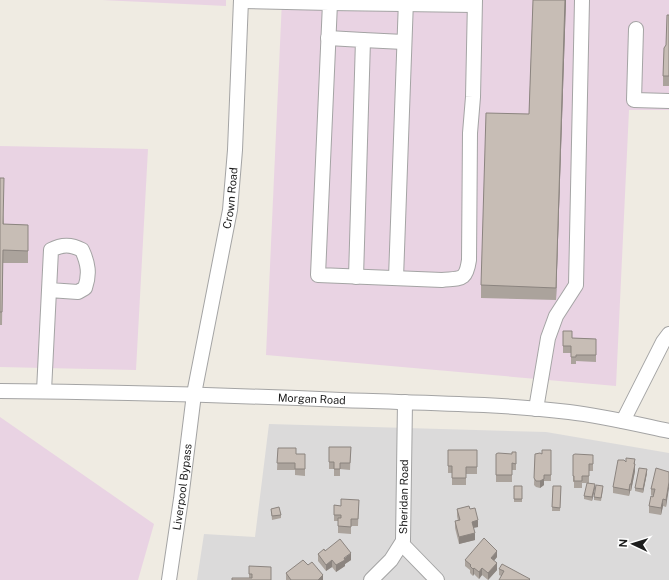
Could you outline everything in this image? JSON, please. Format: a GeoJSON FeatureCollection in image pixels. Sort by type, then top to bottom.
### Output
{"type":"FeatureCollection","features":[{"type":"Feature","properties":{"kind":"street"},"geometry":{"type":"LineString","coordinates":[[536,409],[548,338],[556,316],[576,285],[582,0]]}},
{"type":"Feature","properties":{"kind":"street"},"geometry":{"type":"LineString","coordinates":[[241,1],[330,3],[475,3],[473,97],[470,133],[469,260],[467,272],[461,278],[442,280],[318,275],[330,3]]}},
{"type":"Feature","properties":{"kind":"street","name":"Crown Road"},"geometry":{"type":"LineString","coordinates":[[194,394],[230,210],[235,150],[241,1]]}},
{"type":"Feature","properties":{"kind":"street"},"geometry":{"type":"LineString","coordinates":[[396,278],[405,2]]}},
{"type":"Feature","properties":{"kind":"street"},"geometry":{"type":"LineString","coordinates":[[636,29],[634,100],[669,101]]}},
{"type":"Feature","properties":{"kind":"street"},"geometry":{"type":"LineString","coordinates":[[328,38],[404,42]]}},
{"type":"Feature","properties":{"kind":"street"},"geometry":{"type":"LineString","coordinates":[[356,277],[363,40]]}},
{"type":"Feature","properties":{"kind":"street"},"geometry":{"type":"LineString","coordinates":[[44,391],[49,290]]}},
{"type":"Feature","properties":{"kind":"street"},"geometry":{"type":"LineString","coordinates":[[623,421],[663,342],[669,334]]}},
{"type":"Feature","properties":{"kind":"street","name":"Morgan Road"},"geometry":{"type":"LineString","coordinates":[[0,391],[194,394],[503,406],[571,412],[669,431]]}},
{"type":"Feature","properties":{"kind":"street","name":"Liverpool Bypass"},"geometry":{"type":"LineString","coordinates":[[169,580],[194,394]]}},
{"type":"Feature","properties":{"kind":"street","name":"Sheridan Road"},"geometry":{"type":"LineString","coordinates":[[370,580],[392,560],[403,541],[405,402]]}},
{"type":"Feature","properties":{"kind":"street"},"geometry":{"type":"LineString","coordinates":[[402,544],[437,580]]}},
{"type":"Feature","properties":{"kind":"shaded area"},"geometry":{"type":"Polygon","coordinates":[[[102,0],[226,0],[226,6],[102,0]]]}},
{"type":"Feature","properties":{"kind":"shaded area"},"geometry":{"type":"Polygon","coordinates":[[[282,0],[669,0],[669,110],[629,110],[616,386],[266,355],[282,0]]]}},
{"type":"Feature","properties":{"kind":"shaded area"},"geometry":{"type":"Polygon","coordinates":[[[0,146],[148,149],[136,370],[0,367],[0,146]]]}},
{"type":"Feature","properties":{"kind":"shaded area"},"geometry":{"type":"Polygon","coordinates":[[[0,417],[154,524],[138,580],[0,580],[0,417]]]}},
{"type":"Feature","properties":{"kind":"shaded area"},"geometry":{"type":"Polygon","coordinates":[[[269,424],[546,432],[669,453],[669,580],[197,580],[204,534],[255,537],[269,424]]]}},
{"type":"Feature","properties":{"kind":"building"},"geometry":{"type":"Polygon","coordinates":[[[533,0],[565,0],[556,288],[481,285],[486,113],[529,114],[533,0]]]}},
{"type":"Feature","properties":{"kind":"building"},"geometry":{"type":"Polygon","coordinates":[[[667,15],[669,15],[669,76],[663,76],[664,48],[666,45],[667,15]]]}},
{"type":"Feature","properties":{"kind":"building"},"geometry":{"type":"Polygon","coordinates":[[[0,178],[4,178],[3,224],[28,225],[28,251],[3,250],[2,312],[0,312],[0,178]]]}},
{"type":"Feature","properties":{"kind":"building"},"geometry":{"type":"Polygon","coordinates":[[[563,331],[572,331],[572,338],[596,339],[596,355],[576,355],[576,357],[571,357],[571,346],[563,346],[563,331]]]}},
{"type":"Feature","properties":{"kind":"building"},"geometry":{"type":"Polygon","coordinates":[[[329,447],[351,447],[350,463],[340,463],[340,469],[334,469],[334,462],[329,462],[329,447]]]}},
{"type":"Feature","properties":{"kind":"building"},"geometry":{"type":"Polygon","coordinates":[[[278,448],[296,448],[296,454],[305,454],[305,469],[295,469],[295,463],[277,463],[278,448]]]}},
{"type":"Feature","properties":{"kind":"building"},"geometry":{"type":"Polygon","coordinates":[[[448,450],[477,450],[477,467],[466,467],[466,478],[452,478],[452,466],[448,466],[448,450]]]}},
{"type":"Feature","properties":{"kind":"building"},"geometry":{"type":"Polygon","coordinates":[[[542,450],[551,450],[551,475],[544,475],[544,479],[536,481],[534,478],[535,454],[542,454],[542,450]]]}},
{"type":"Feature","properties":{"kind":"building"},"geometry":{"type":"Polygon","coordinates":[[[512,452],[516,452],[516,464],[512,463],[512,475],[496,475],[496,454],[512,454],[512,452]]]}},
{"type":"Feature","properties":{"kind":"building"},"geometry":{"type":"Polygon","coordinates":[[[573,455],[593,455],[593,464],[589,464],[589,476],[582,476],[582,481],[574,481],[573,455]]]}},
{"type":"Feature","properties":{"kind":"building"},"geometry":{"type":"Polygon","coordinates":[[[626,458],[635,459],[629,490],[613,487],[618,460],[624,460],[626,462],[626,458]]]}},
{"type":"Feature","properties":{"kind":"building"},"geometry":{"type":"Polygon","coordinates":[[[639,468],[647,469],[643,489],[635,488],[639,468]]]}},
{"type":"Feature","properties":{"kind":"building"},"geometry":{"type":"Polygon","coordinates":[[[656,468],[669,472],[666,500],[663,499],[661,508],[649,506],[651,496],[653,497],[655,489],[651,489],[656,468]]]}},
{"type":"Feature","properties":{"kind":"building"},"geometry":{"type":"Polygon","coordinates":[[[587,483],[595,484],[592,497],[584,496],[587,483]]]}},
{"type":"Feature","properties":{"kind":"building"},"geometry":{"type":"Polygon","coordinates":[[[596,485],[603,486],[601,498],[594,497],[596,485]]]}},
{"type":"Feature","properties":{"kind":"building"},"geometry":{"type":"Polygon","coordinates":[[[514,486],[522,486],[522,499],[514,499],[514,486]]]}},
{"type":"Feature","properties":{"kind":"building"},"geometry":{"type":"Polygon","coordinates":[[[553,486],[561,486],[560,508],[552,507],[553,486]]]}},
{"type":"Feature","properties":{"kind":"building"},"geometry":{"type":"Polygon","coordinates":[[[341,499],[359,500],[358,519],[351,519],[351,527],[338,526],[338,518],[341,518],[341,515],[334,515],[334,505],[341,506],[341,499]]]}},
{"type":"Feature","properties":{"kind":"building"},"geometry":{"type":"Polygon","coordinates":[[[469,506],[470,509],[475,508],[478,520],[472,522],[475,533],[459,537],[455,521],[460,520],[457,509],[469,506]]]}},
{"type":"Feature","properties":{"kind":"building"},"geometry":{"type":"Polygon","coordinates":[[[279,507],[281,515],[272,516],[271,509],[279,507]]]}},
{"type":"Feature","properties":{"kind":"building"},"geometry":{"type":"Polygon","coordinates":[[[484,538],[497,551],[491,558],[497,563],[488,573],[482,568],[479,572],[474,568],[473,569],[465,560],[484,538]]]}},
{"type":"Feature","properties":{"kind":"building"},"geometry":{"type":"Polygon","coordinates":[[[340,539],[351,553],[344,558],[345,560],[336,565],[332,560],[326,565],[318,554],[324,549],[325,551],[340,539]]]}},
{"type":"Feature","properties":{"kind":"building"},"geometry":{"type":"Polygon","coordinates":[[[303,560],[308,565],[312,562],[323,575],[318,580],[291,580],[286,573],[303,560]]]}},
{"type":"Feature","properties":{"kind":"building"},"geometry":{"type":"Polygon","coordinates":[[[502,564],[530,579],[499,580],[504,571],[499,569],[502,564]]]}},
{"type":"Feature","properties":{"kind":"building"},"geometry":{"type":"Polygon","coordinates":[[[249,566],[271,567],[271,580],[232,580],[232,578],[252,578],[252,574],[249,574],[249,566]]]}}]}
